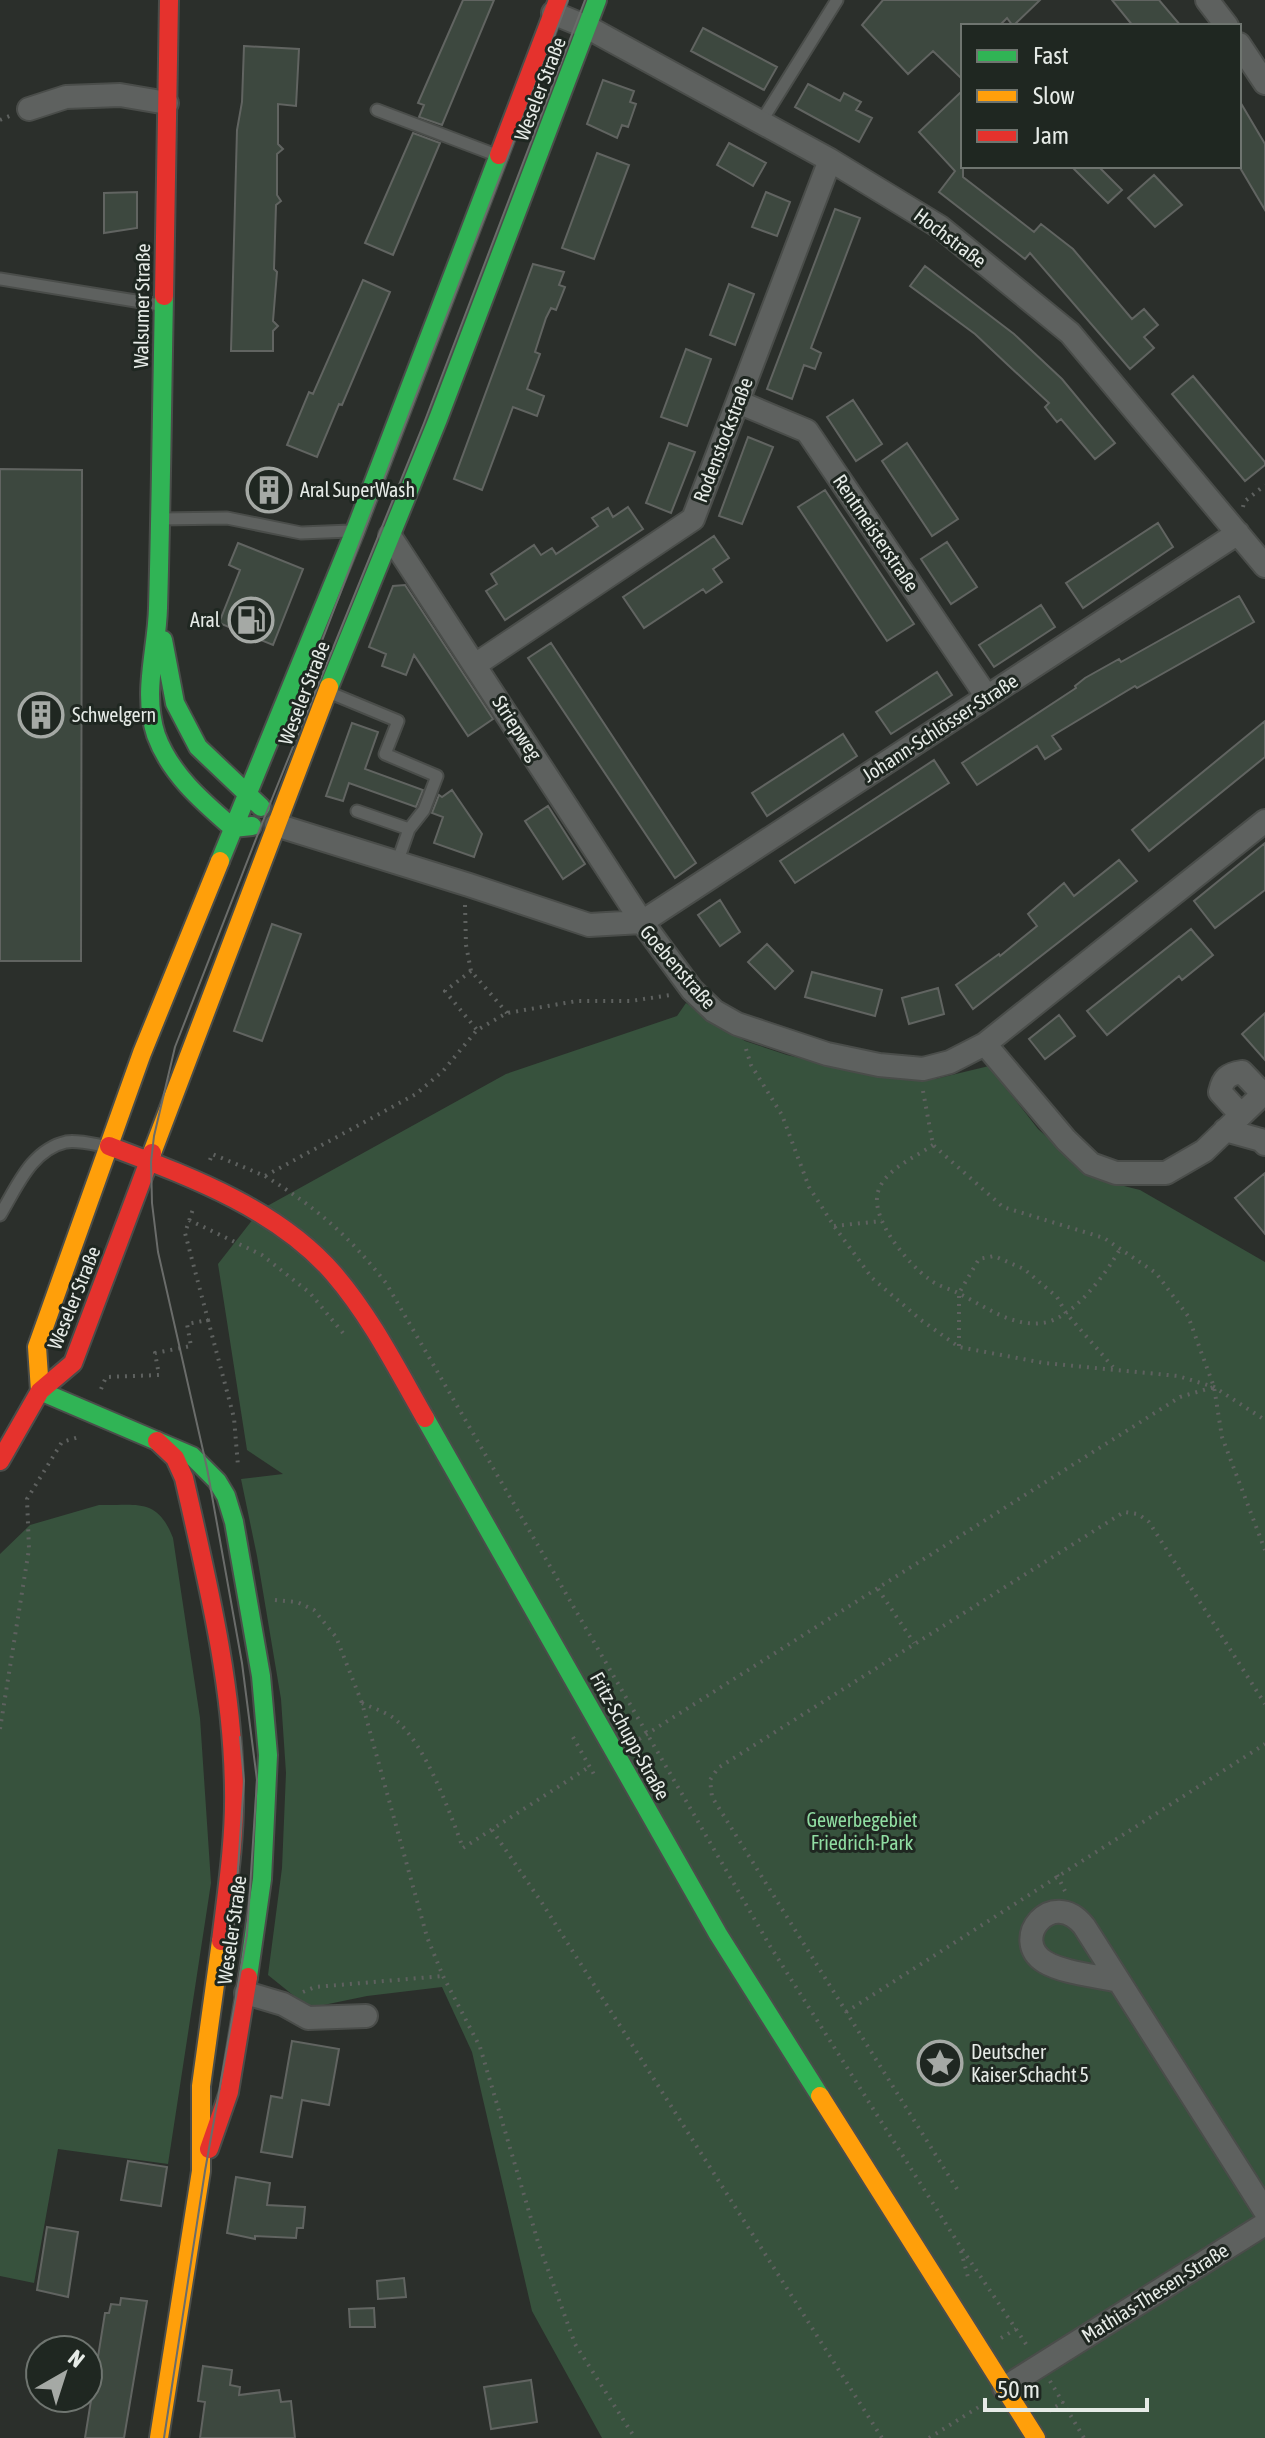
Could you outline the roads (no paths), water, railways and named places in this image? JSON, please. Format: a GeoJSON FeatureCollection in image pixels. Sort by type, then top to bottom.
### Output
{"type":"FeatureCollection","features":[{"type":"Feature","properties":{"kind":"main road","name":"Walsumer Straße"},"geometry":{"type":"LineString","coordinates":[[169,0],[158,613],[149,664],[149,710],[156,737],[172,768],[200,802],[233,828]]}},
{"type":"Feature","properties":{"kind":"main road","name":"Weseler Straße"},"geometry":{"type":"LineString","coordinates":[[40,1391],[73,1363],[327,692],[438,419],[597,0]]}},
{"type":"Feature","properties":{"kind":"main road","name":"Weseler Straße"},"geometry":{"type":"LineString","coordinates":[[40,1391],[37,1347],[142,1053],[355,531],[556,7]]}},
{"type":"Feature","properties":{"kind":"main road","name":"Walsumer Straße"},"geometry":{"type":"LineString","coordinates":[[158,613],[175,703],[198,747],[226,776],[248,792],[276,825]]}},
{"type":"Feature","properties":{"kind":"main road"},"geometry":{"type":"LineString","coordinates":[[233,828],[276,825]]}},
{"type":"Feature","properties":{"kind":"main road","name":"Fritz-Schupp-Straße"},"geometry":{"type":"LineString","coordinates":[[109,1146],[232,1196],[321,1259],[348,1290],[373,1327],[718,1934],[1036,2438]]}},
{"type":"Feature","properties":{"kind":"main road","name":"Weseler Straße"},"geometry":{"type":"LineString","coordinates":[[40,1391],[192,1456],[207,1468],[226,1496],[234,1522],[261,1676],[268,1755],[262,1879],[229,2092],[201,2171]]}},
{"type":"Feature","properties":{"kind":"main road"},"geometry":{"type":"LineString","coordinates":[[0,1461],[40,1391]]}},
{"type":"Feature","properties":{"kind":"main road","name":"Weseler Straße"},"geometry":{"type":"LineString","coordinates":[[157,1441],[175,1458],[187,1493],[214,1612],[225,1679],[234,1789],[230,1872],[201,2086],[201,2171],[159,2438]]}},
{"type":"Feature","properties":{"kind":"street"},"geometry":{"type":"LineString","coordinates":[[1207,0],[1225,24]]}},
{"type":"Feature","properties":{"kind":"street","name":"Hochstraße"},"geometry":{"type":"LineString","coordinates":[[556,7],[830,160],[940,227],[1070,333],[1265,566]]}},
{"type":"Feature","properties":{"kind":"street"},"geometry":{"type":"LineString","coordinates":[[1241,47],[1265,83]]}},
{"type":"Feature","properties":{"kind":"street"},"geometry":{"type":"LineString","coordinates":[[29,109],[66,97],[120,95],[167,103]]}},
{"type":"Feature","properties":{"kind":"street","name":"Rodenstockstraße"},"geometry":{"type":"LineString","coordinates":[[475,665],[693,519],[830,160]]}},
{"type":"Feature","properties":{"kind":"street","name":"Rentmeisterstraße"},"geometry":{"type":"LineString","coordinates":[[738,402],[807,431],[987,697]]}},
{"type":"Feature","properties":{"kind":"street","name":"Johann-Schlösser-Straße"},"geometry":{"type":"LineString","coordinates":[[642,922],[1238,533]]}},
{"type":"Feature","properties":{"kind":"street","name":"Striepweg"},"geometry":{"type":"LineString","coordinates":[[390,536],[642,922]]}},
{"type":"Feature","properties":{"kind":"street","name":"Goebenstraße"},"geometry":{"type":"LineString","coordinates":[[276,825],[589,925],[642,922],[692,990],[714,1011],[737,1024],[827,1054],[879,1065],[923,1069],[950,1062],[985,1044],[1265,821]]}},
{"type":"Feature","properties":{"kind":"street"},"geometry":{"type":"LineString","coordinates":[[985,1044],[1066,1140],[1091,1164],[1116,1173],[1166,1173],[1204,1151],[1233,1123],[1265,1144]]}},
{"type":"Feature","properties":{"kind":"street"},"geometry":{"type":"LineString","coordinates":[[1119,1981],[1265,2211]]}},
{"type":"Feature","properties":{"kind":"street"},"geometry":{"type":"LineString","coordinates":[[246,1993],[283,2004],[308,2018],[366,2016]]}},
{"type":"Feature","properties":{"kind":"street","name":"Mathias-Thesen-Straße"},"geometry":{"type":"LineString","coordinates":[[1004,2388],[1265,2224]]}},
{"type":"Feature","properties":{"kind":"lane"},"geometry":{"type":"LineString","coordinates":[[761,122],[837,0]]}},
{"type":"Feature","properties":{"kind":"lane"},"geometry":{"type":"LineString","coordinates":[[377,110],[499,156]]}},
{"type":"Feature","properties":{"kind":"lane"},"geometry":{"type":"LineString","coordinates":[[0,279],[164,306]]}},
{"type":"Feature","properties":{"kind":"lane"},"geometry":{"type":"LineString","coordinates":[[160,519],[227,518],[301,533],[355,531]]}},
{"type":"Feature","properties":{"kind":"lane"},"geometry":{"type":"LineString","coordinates":[[327,692],[398,721],[385,754],[437,776],[424,810],[409,829],[397,863]]}},
{"type":"Feature","properties":{"kind":"lane"},"geometry":{"type":"LineString","coordinates":[[357,811],[409,829]]}},
{"type":"Feature","properties":{"kind":"lane"},"geometry":{"type":"LineString","coordinates":[[0,1215],[41,1152],[68,1142],[109,1146]]}},
{"type":"Feature","properties":{"kind":"tram line"},"geometry":{"type":"LineString","coordinates":[[287,732],[568,0]]}},
{"type":"Feature","properties":{"kind":"tram line"},"geometry":{"type":"LineString","coordinates":[[164,2438],[205,2171],[247,1935],[257,1780],[242,1663],[207,1468],[158,1252],[152,1203],[154,1136],[175,1047],[424,423],[585,0]]}},
{"type":"Feature","properties":{"kind":"tram line"},"geometry":{"type":"LineString","coordinates":[[232,1956],[244,1781],[240,1737]]}},
{"type":"Feature","properties":{"kind":"place","name":"Aral SuperWash"},"geometry":{"type":"Point","coordinates":[269,490]}},
{"type":"Feature","properties":{"kind":"place","name":"Aral"},"geometry":{"type":"Point","coordinates":[251,620]}},
{"type":"Feature","properties":{"kind":"place","name":"Schwelgern"},"geometry":{"type":"Point","coordinates":[41,715]}},
{"type":"Feature","properties":{"kind":"place","name":"Deutscher Kaiser Schacht 5"},"geometry":{"type":"Point","coordinates":[940,2063]}},
{"type":"Feature","properties":{"kind":"park label","name":"Gewerbegebiet Friedrich-Park"},"geometry":{"type":"Point","coordinates":[862,1832]}}]}
